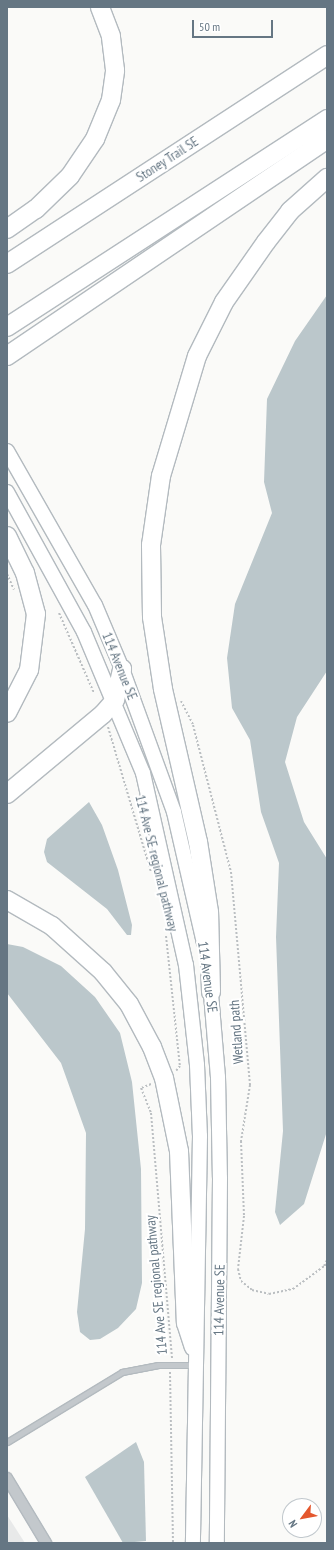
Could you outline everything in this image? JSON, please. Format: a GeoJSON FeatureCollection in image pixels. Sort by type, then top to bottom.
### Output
{"type":"FeatureCollection","features":[{"type":"Feature","properties":{"kind":"highway"},"geometry":{"type":"LineString","coordinates":[[7,229],[36,209],[70,176],[95,139],[111,100],[115,70],[112,36],[100,7]]}},
{"type":"Feature","properties":{"kind":"highway","name":"Stoney Trail SE"},"geometry":{"type":"LineString","coordinates":[[7,264],[327,55]]}},
{"type":"Feature","properties":{"kind":"highway"},"geometry":{"type":"LineString","coordinates":[[7,327],[327,119]]}},
{"type":"Feature","properties":{"kind":"highway"},"geometry":{"type":"LineString","coordinates":[[7,356],[327,139]]}},
{"type":"Feature","properties":{"kind":"highway"},"geometry":{"type":"LineString","coordinates":[[211,992],[210,912],[198,842],[163,689],[152,617],[152,538],[161,476],[197,356],[224,302],[266,242],[290,211],[327,178]]}},
{"type":"Feature","properties":{"kind":"highway"},"geometry":{"type":"LineString","coordinates":[[7,536],[25,573],[36,614],[29,670],[7,713]]}},
{"type":"Feature","properties":{"kind":"highway"},"geometry":{"type":"LineString","coordinates":[[7,794],[67,747],[115,700],[122,669]]}},
{"type":"Feature","properties":{"kind":"highway"},"geometry":{"type":"LineString","coordinates":[[7,900],[52,926],[103,972],[129,1004],[152,1047],[164,1078],[179,1151],[186,1323],[194,1347]]}},
{"type":"Feature","properties":{"kind":"main road","name":"114 Avenue SE"},"geometry":{"type":"LineString","coordinates":[[7,451],[91,598],[122,669],[174,812],[193,887],[211,992],[220,1178],[217,1543]]}},
{"type":"Feature","properties":{"kind":"main road","name":"114 Avenue SE"},"geometry":{"type":"LineString","coordinates":[[7,492],[38,544],[115,700],[149,796],[186,965],[197,1065],[200,1136],[194,1347],[193,1543]]}},
{"type":"Feature","properties":{"kind":"street"},"geometry":{"type":"LineString","coordinates":[[7,1478],[46,1543]]}},
{"type":"Feature","properties":{"kind":"lane"},"geometry":{"type":"LineString","coordinates":[[7,1442],[122,1372],[171,1365],[194,1365]]}},
{"type":"Feature","properties":{"kind":"path"},"geometry":{"type":"LineString","coordinates":[[56,609],[94,693]]}},
{"type":"Feature","properties":{"kind":"path","name":"Wetland path"},"geometry":{"type":"LineString","coordinates":[[176,700],[186,707],[193,725],[232,872],[250,1084],[241,1141],[244,1216],[238,1269],[240,1282],[252,1290],[268,1294],[304,1284],[322,1268]]}},
{"type":"Feature","properties":{"kind":"path","name":"114 Ave SE regional pathway"},"geometry":{"type":"LineString","coordinates":[[108,726],[153,880]]}},
{"type":"Feature","properties":{"kind":"path","name":"114 Ave SE regional pathway"},"geometry":{"type":"LineString","coordinates":[[166,934],[180,1066],[172,1075]]}},
{"type":"Feature","properties":{"kind":"path","name":"114 Ave SE regional pathway"},"geometry":{"type":"LineString","coordinates":[[153,1083],[141,1088],[151,1113],[171,1365],[172,1543]]}},
{"type":"Feature","properties":{"kind":"path"},"geometry":{"type":"LineString","coordinates":[[322,1268],[327,1260]]}},
{"type":"Feature","properties":{"kind":"path"},"geometry":{"type":"LineString","coordinates":[[322,1268],[327,1264]]}},
{"type":"Feature","properties":{"kind":"shaded area"},"geometry":{"type":"Polygon","coordinates":[[[327,295],[327,671],[297,717],[285,762],[304,822],[327,859],[327,1131],[304,1204],[280,1225],[275,1212],[283,1131],[276,937],[279,863],[261,812],[250,740],[232,708],[227,658],[235,604],[272,513],[264,482],[267,399],[295,341],[327,295]]]}},
{"type":"Feature","properties":{"kind":"shaded area"},"geometry":{"type":"Polygon","coordinates":[[[89,802],[102,825],[118,870],[132,925],[131,935],[127,935],[107,909],[47,862],[44,852],[47,839],[89,802]]]}},
{"type":"Feature","properties":{"kind":"shaded area"},"geometry":{"type":"Polygon","coordinates":[[[7,944],[23,947],[61,966],[95,997],[120,1033],[132,1082],[141,1169],[142,1283],[136,1309],[118,1328],[100,1339],[90,1340],[80,1332],[77,1312],[85,1229],[86,1133],[61,1063],[7,993],[7,944]]]}},
{"type":"Feature","properties":{"kind":"shaded area"},"geometry":{"type":"Polygon","coordinates":[[[136,1442],[144,1462],[146,1541],[123,1543],[85,1477],[136,1442]]]}},
{"type":"Feature","properties":{"kind":"shaded area"},"geometry":{"type":"Polygon","coordinates":[[[7,1515],[25,1543],[7,1543],[7,1515]]]}}]}
